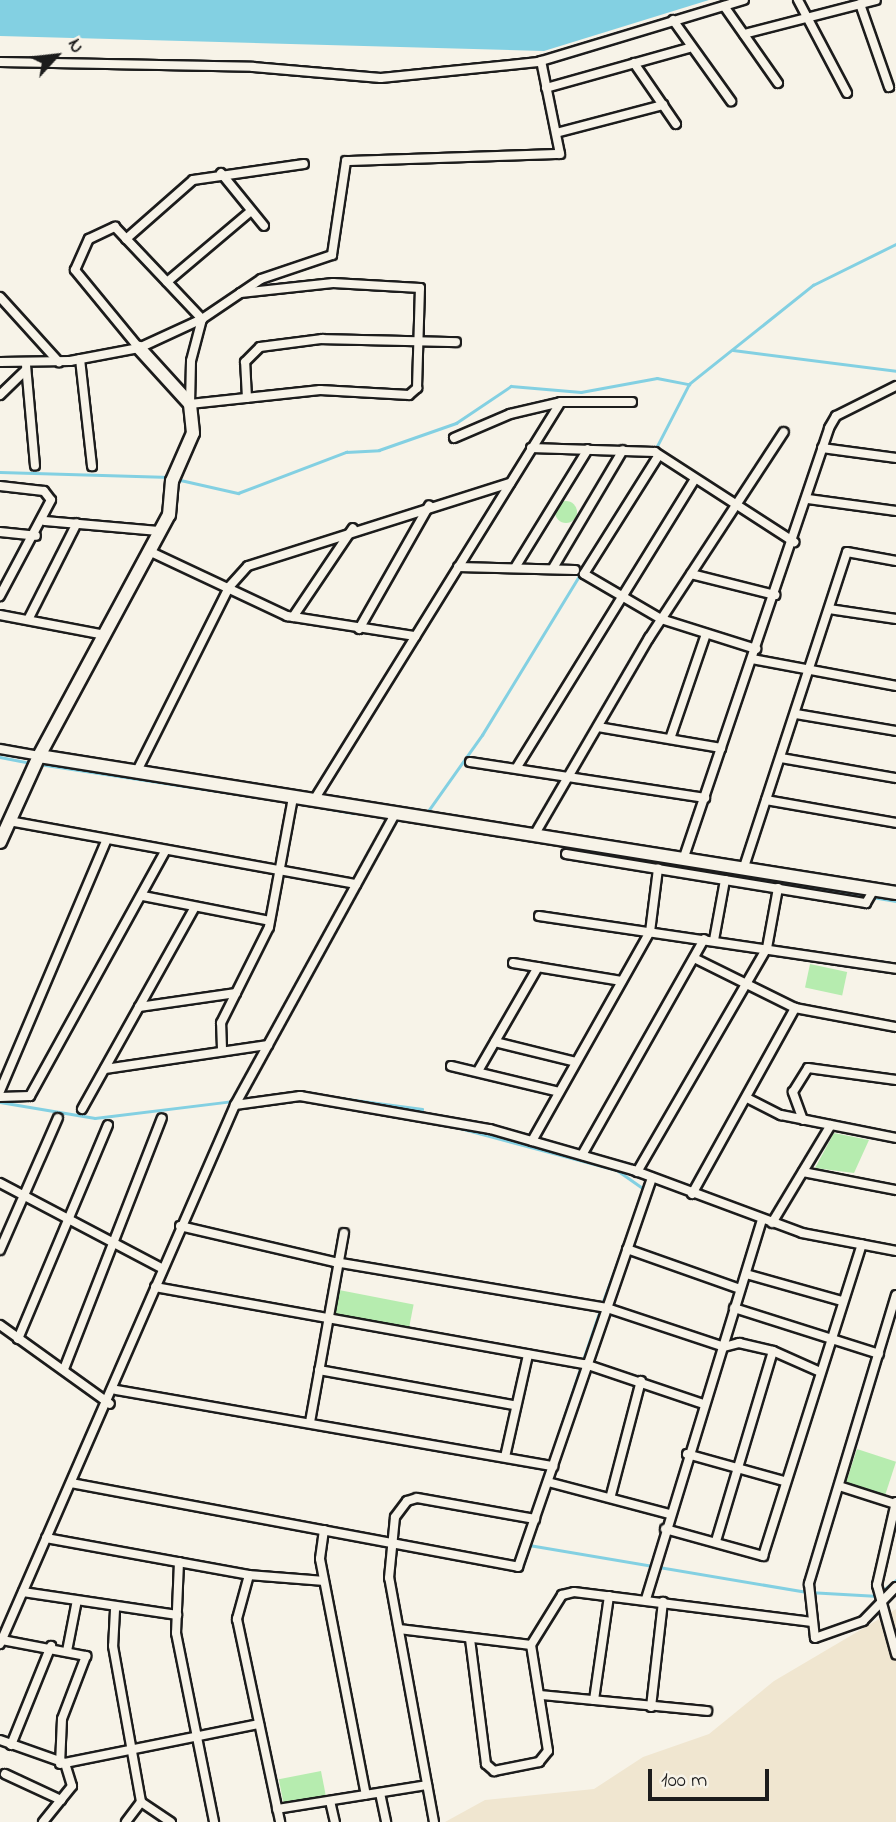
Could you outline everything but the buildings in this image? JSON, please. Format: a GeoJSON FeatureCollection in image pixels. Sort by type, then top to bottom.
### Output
{"type":"FeatureCollection","features":[{"type":"Feature","properties":{"kind":"street"},"geometry":{"type":"LineString","coordinates":[[0,62],[253,67],[381,78],[541,61],[744,0]]}},
{"type":"Feature","properties":{"kind":"street"},"geometry":{"type":"LineString","coordinates":[[798,0],[847,93]]}},
{"type":"Feature","properties":{"kind":"street"},"geometry":{"type":"LineString","coordinates":[[744,34],[876,0]]}},
{"type":"Feature","properties":{"kind":"street"},"geometry":{"type":"LineString","coordinates":[[860,4],[889,88]]}},
{"type":"Feature","properties":{"kind":"street"},"geometry":{"type":"LineString","coordinates":[[724,6],[778,83]]}},
{"type":"Feature","properties":{"kind":"street"},"geometry":{"type":"LineString","coordinates":[[673,20],[689,48],[731,101]]}},
{"type":"Feature","properties":{"kind":"street"},"geometry":{"type":"LineString","coordinates":[[546,88],[689,48]]}},
{"type":"Feature","properties":{"kind":"street"},"geometry":{"type":"LineString","coordinates":[[0,362],[26,367],[139,348],[202,319],[241,293],[338,248],[346,161],[556,156],[564,147],[556,133],[541,61]]}},
{"type":"Feature","properties":{"kind":"street"},"geometry":{"type":"LineString","coordinates":[[634,63],[676,124]]}},
{"type":"Feature","properties":{"kind":"street"},"geometry":{"type":"LineString","coordinates":[[556,133],[663,105]]}},
{"type":"Feature","properties":{"kind":"street"},"geometry":{"type":"LineString","coordinates":[[126,239],[192,180],[221,173],[304,164]]}},
{"type":"Feature","properties":{"kind":"street"},"geometry":{"type":"LineString","coordinates":[[221,173],[264,226]]}},
{"type":"Feature","properties":{"kind":"street"},"geometry":{"type":"LineString","coordinates":[[167,282],[251,211]]}},
{"type":"Feature","properties":{"kind":"street"},"geometry":{"type":"LineString","coordinates":[[190,404],[139,348],[75,270],[80,250],[101,231],[115,227],[202,319]]}},
{"type":"Feature","properties":{"kind":"street"},"geometry":{"type":"LineString","coordinates":[[190,404],[320,390],[409,395],[418,383],[420,288],[333,282],[241,293]]}},
{"type":"Feature","properties":{"kind":"street"},"geometry":{"type":"LineString","coordinates":[[0,297],[59,362]]}},
{"type":"Feature","properties":{"kind":"street"},"geometry":{"type":"LineString","coordinates":[[0,842],[38,756],[169,515],[173,478],[193,433],[190,404],[192,351],[202,319]]}},
{"type":"Feature","properties":{"kind":"street"},"geometry":{"type":"LineString","coordinates":[[247,398],[245,362],[260,347],[322,339],[456,342]]}},
{"type":"Feature","properties":{"kind":"street"},"geometry":{"type":"LineString","coordinates":[[80,359],[92,466]]}},
{"type":"Feature","properties":{"kind":"street"},"geometry":{"type":"LineString","coordinates":[[0,396],[26,367]]}},
{"type":"Feature","properties":{"kind":"street"},"geometry":{"type":"LineString","coordinates":[[26,367],[35,466]]}},
{"type":"Feature","properties":{"kind":"street"},"geometry":{"type":"LineString","coordinates":[[684,857],[794,542],[822,447],[836,416],[896,386]]}},
{"type":"Feature","properties":{"kind":"street"},"geometry":{"type":"LineString","coordinates":[[314,800],[561,402]]}},
{"type":"Feature","properties":{"kind":"street"},"geometry":{"type":"LineString","coordinates":[[454,438],[510,414],[561,402],[632,402]]}},
{"type":"Feature","properties":{"kind":"street"},"geometry":{"type":"LineString","coordinates":[[536,832],[662,619],[784,432]]}},
{"type":"Feature","properties":{"kind":"street"},"geometry":{"type":"LineString","coordinates":[[822,447],[896,458]]}},
{"type":"Feature","properties":{"kind":"street"},"geometry":{"type":"LineString","coordinates":[[531,449],[650,450],[657,458],[794,542]]}},
{"type":"Feature","properties":{"kind":"street"},"geometry":{"type":"LineString","coordinates":[[516,566],[588,449]]}},
{"type":"Feature","properties":{"kind":"street"},"geometry":{"type":"LineString","coordinates":[[553,568],[623,450]]}},
{"type":"Feature","properties":{"kind":"street"},"geometry":{"type":"LineString","coordinates":[[657,458],[584,574],[662,619],[756,649]]}},
{"type":"Feature","properties":{"kind":"street"},"geometry":{"type":"LineString","coordinates":[[517,767],[694,480]]}},
{"type":"Feature","properties":{"kind":"street"},"geometry":{"type":"LineString","coordinates":[[136,774],[229,587],[257,560],[353,528],[510,483]]}},
{"type":"Feature","properties":{"kind":"street"},"geometry":{"type":"LineString","coordinates":[[0,486],[44,491],[51,500],[45,522],[0,596]]}},
{"type":"Feature","properties":{"kind":"street"},"geometry":{"type":"LineString","coordinates":[[808,499],[896,512]]}},
{"type":"Feature","properties":{"kind":"street"},"geometry":{"type":"LineString","coordinates":[[359,629],[429,506]]}},
{"type":"Feature","properties":{"kind":"street"},"geometry":{"type":"LineString","coordinates":[[45,522],[159,531]]}},
{"type":"Feature","properties":{"kind":"street"},"geometry":{"type":"LineString","coordinates":[[29,618],[77,523]]}},
{"type":"Feature","properties":{"kind":"street"},"geometry":{"type":"LineString","coordinates":[[293,617],[353,528]]}},
{"type":"Feature","properties":{"kind":"street"},"geometry":{"type":"LineString","coordinates":[[0,532],[36,536]]}},
{"type":"Feature","properties":{"kind":"street"},"geometry":{"type":"LineString","coordinates":[[149,551],[293,617],[415,636]]}},
{"type":"Feature","properties":{"kind":"street"},"geometry":{"type":"LineString","coordinates":[[735,881],[812,670],[847,552],[896,561]]}},
{"type":"Feature","properties":{"kind":"street"},"geometry":{"type":"LineString","coordinates":[[458,566],[575,570]]}},
{"type":"Feature","properties":{"kind":"street"},"geometry":{"type":"LineString","coordinates":[[691,574],[775,595]]}},
{"type":"Feature","properties":{"kind":"street"},"geometry":{"type":"LineString","coordinates":[[829,609],[896,619]]}},
{"type":"Feature","properties":{"kind":"street"},"geometry":{"type":"LineString","coordinates":[[0,615],[29,618],[105,635]]}},
{"type":"Feature","properties":{"kind":"street"},"geometry":{"type":"LineString","coordinates":[[670,738],[706,634]]}},
{"type":"Feature","properties":{"kind":"street"},"geometry":{"type":"LineString","coordinates":[[752,659],[896,686]]}},
{"type":"Feature","properties":{"kind":"street"},"geometry":{"type":"LineString","coordinates":[[796,714],[896,731]]}},
{"type":"Feature","properties":{"kind":"street"},"geometry":{"type":"LineString","coordinates":[[598,727],[721,748]]}},
{"type":"Feature","properties":{"kind":"street"},"geometry":{"type":"LineString","coordinates":[[0,749],[136,774],[536,832],[896,893]]}},
{"type":"Feature","properties":{"kind":"street"},"geometry":{"type":"LineString","coordinates":[[780,758],[896,778]]}},
{"type":"Feature","properties":{"kind":"street"},"geometry":{"type":"LineString","coordinates":[[470,762],[517,767],[705,798]]}},
{"type":"Feature","properties":{"kind":"street"},"geometry":{"type":"LineString","coordinates":[[222,1049],[221,1023],[270,921],[293,797]]}},
{"type":"Feature","properties":{"kind":"street"},"geometry":{"type":"LineString","coordinates":[[766,800],[896,823]]}},
{"type":"Feature","properties":{"kind":"street"},"geometry":{"type":"LineString","coordinates":[[43,1822],[72,1786],[63,1764],[62,1719],[86,1656],[51,1646],[1,1642],[71,1483],[110,1404],[180,1226],[235,1105],[396,811]]}},
{"type":"Feature","properties":{"kind":"street"},"geometry":{"type":"LineString","coordinates":[[9,821],[106,841],[356,884]]}},
{"type":"Feature","properties":{"kind":"street"},"geometry":{"type":"LineString","coordinates":[[0,1091],[106,841]]}},
{"type":"Feature","properties":{"kind":"street"},"geometry":{"type":"LineString","coordinates":[[0,1097],[30,1096],[143,896],[165,851]]}},
{"type":"Feature","properties":{"kind":"street"},"geometry":{"type":"LineString","coordinates":[[566,854],[866,904],[874,889]]}},
{"type":"Feature","properties":{"kind":"street"},"geometry":{"type":"LineString","coordinates":[[532,1141],[650,932],[658,869]]}},
{"type":"Feature","properties":{"kind":"street"},"geometry":{"type":"LineString","coordinates":[[714,940],[725,880]]}},
{"type":"Feature","properties":{"kind":"street"},"geometry":{"type":"LineString","coordinates":[[637,1172],[767,948],[778,888]]}},
{"type":"Feature","properties":{"kind":"street"},"geometry":{"type":"LineString","coordinates":[[143,896],[270,921]]}},
{"type":"Feature","properties":{"kind":"street"},"geometry":{"type":"LineString","coordinates":[[82,1109],[195,906]]}},
{"type":"Feature","properties":{"kind":"street"},"geometry":{"type":"LineString","coordinates":[[539,916],[896,969]]}},
{"type":"Feature","properties":{"kind":"street"},"geometry":{"type":"LineString","coordinates":[[582,1155],[704,939]]}},
{"type":"Feature","properties":{"kind":"street"},"geometry":{"type":"LineString","coordinates":[[694,958],[796,1008],[896,1027]]}},
{"type":"Feature","properties":{"kind":"street"},"geometry":{"type":"LineString","coordinates":[[513,963],[622,981]]}},
{"type":"Feature","properties":{"kind":"street"},"geometry":{"type":"LineString","coordinates":[[478,1072],[538,967]]}},
{"type":"Feature","properties":{"kind":"street"},"geometry":{"type":"LineString","coordinates":[[139,1007],[236,993]]}},
{"type":"Feature","properties":{"kind":"street"},"geometry":{"type":"LineString","coordinates":[[692,1194],[796,1008]]}},
{"type":"Feature","properties":{"kind":"street"},"geometry":{"type":"LineString","coordinates":[[495,1042],[576,1062]]}},
{"type":"Feature","properties":{"kind":"street"},"geometry":{"type":"LineString","coordinates":[[105,1069],[222,1049],[268,1045]]}},
{"type":"Feature","properties":{"kind":"street"},"geometry":{"type":"LineString","coordinates":[[451,1066],[559,1092]]}},
{"type":"Feature","properties":{"kind":"street"},"geometry":{"type":"LineString","coordinates":[[803,1120],[793,1092],[808,1068],[896,1079]]}},
{"type":"Feature","properties":{"kind":"street"},"geometry":{"type":"LineString","coordinates":[[235,1105],[300,1096],[532,1141],[637,1172],[762,1220],[896,1251]]}},
{"type":"Feature","properties":{"kind":"street"},"geometry":{"type":"LineString","coordinates":[[747,1098],[803,1120],[896,1138]]}},
{"type":"Feature","properties":{"kind":"street"},"geometry":{"type":"LineString","coordinates":[[0,1250],[58,1118]]}},
{"type":"Feature","properties":{"kind":"street"},"geometry":{"type":"LineString","coordinates":[[64,1369],[162,1118]]}},
{"type":"Feature","properties":{"kind":"street"},"geometry":{"type":"LineString","coordinates":[[18,1339],[108,1125]]}},
{"type":"Feature","properties":{"kind":"street"},"geometry":{"type":"LineString","coordinates":[[772,1223],[831,1125]]}},
{"type":"Feature","properties":{"kind":"street"},"geometry":{"type":"LineString","coordinates":[[803,1172],[896,1190]]}},
{"type":"Feature","properties":{"kind":"street"},"geometry":{"type":"LineString","coordinates":[[71,1483],[518,1567],[585,1364],[652,1178]]}},
{"type":"Feature","properties":{"kind":"street"},"geometry":{"type":"LineString","coordinates":[[0,1183],[67,1223],[163,1269]]}},
{"type":"Feature","properties":{"kind":"street"},"geometry":{"type":"LineString","coordinates":[[646,1600],[687,1454],[724,1347],[762,1220]]}},
{"type":"Feature","properties":{"kind":"street"},"geometry":{"type":"LineString","coordinates":[[180,1226],[335,1262],[607,1308],[724,1347],[739,1343],[773,1351],[818,1371]]}},
{"type":"Feature","properties":{"kind":"street"},"geometry":{"type":"LineString","coordinates":[[310,1422],[335,1262],[344,1233]]}},
{"type":"Feature","properties":{"kind":"street"},"geometry":{"type":"LineString","coordinates":[[665,1529],[763,1556],[818,1371],[862,1244]]}},
{"type":"Feature","properties":{"kind":"street"},"geometry":{"type":"LineString","coordinates":[[626,1249],[740,1289]]}},
{"type":"Feature","properties":{"kind":"street"},"geometry":{"type":"LineString","coordinates":[[746,1274],[842,1301]]}},
{"type":"Feature","properties":{"kind":"street"},"geometry":{"type":"LineString","coordinates":[[155,1287],[585,1364],[703,1404]]}},
{"type":"Feature","properties":{"kind":"street"},"geometry":{"type":"LineString","coordinates":[[896,1295],[893,1316],[809,1584],[810,1622],[816,1638],[879,1610],[896,1587]]}},
{"type":"Feature","properties":{"kind":"street"},"geometry":{"type":"LineString","coordinates":[[734,1308],[830,1336],[879,1354]]}},
{"type":"Feature","properties":{"kind":"street"},"geometry":{"type":"LineString","coordinates":[[0,1325],[110,1404]]}},
{"type":"Feature","properties":{"kind":"street"},"geometry":{"type":"LineString","coordinates":[[716,1541],[773,1351]]}},
{"type":"Feature","properties":{"kind":"street"},"geometry":{"type":"LineString","coordinates":[[505,1457],[514,1405],[528,1355]]}},
{"type":"Feature","properties":{"kind":"street"},"geometry":{"type":"LineString","coordinates":[[319,1370],[514,1405]]}},
{"type":"Feature","properties":{"kind":"street"},"geometry":{"type":"LineString","coordinates":[[611,1495],[641,1381]]}},
{"type":"Feature","properties":{"kind":"street"},"geometry":{"type":"LineString","coordinates":[[116,1390],[553,1466]]}},
{"type":"Feature","properties":{"kind":"street"},"geometry":{"type":"LineString","coordinates":[[687,1454],[784,1481]]}},
{"type":"Feature","properties":{"kind":"street"},"geometry":{"type":"LineString","coordinates":[[548,1482],[611,1495],[669,1514]]}},
{"type":"Feature","properties":{"kind":"street"},"geometry":{"type":"LineString","coordinates":[[839,1486],[896,1503],[892,1529],[878,1575],[879,1610],[896,1654]]}},
{"type":"Feature","properties":{"kind":"street"},"geometry":{"type":"LineString","coordinates":[[434,1822],[399,1629],[390,1543],[399,1508],[417,1498],[535,1519]]}},
{"type":"Feature","properties":{"kind":"street"},"geometry":{"type":"LineString","coordinates":[[324,1530],[324,1581],[366,1795]]}},
{"type":"Feature","properties":{"kind":"street"},"geometry":{"type":"LineString","coordinates":[[47,1538],[250,1574],[324,1581]]}},
{"type":"Feature","properties":{"kind":"street"},"geometry":{"type":"LineString","coordinates":[[180,1562],[177,1615],[214,1822]]}},
{"type":"Feature","properties":{"kind":"street"},"geometry":{"type":"LineString","coordinates":[[250,1574],[237,1619],[280,1822]]}},
{"type":"Feature","properties":{"kind":"street"},"geometry":{"type":"LineString","coordinates":[[23,1592],[177,1615]]}},
{"type":"Feature","properties":{"kind":"street"},"geometry":{"type":"LineString","coordinates":[[470,1639],[490,1769],[545,1759],[541,1695],[531,1644],[562,1595],[646,1600],[810,1622]]}},
{"type":"Feature","properties":{"kind":"street"},"geometry":{"type":"LineString","coordinates":[[594,1700],[609,1596]]}},
{"type":"Feature","properties":{"kind":"street"},"geometry":{"type":"LineString","coordinates":[[651,1707],[663,1602]]}},
{"type":"Feature","properties":{"kind":"street"},"geometry":{"type":"LineString","coordinates":[[67,1651],[76,1605]]}},
{"type":"Feature","properties":{"kind":"street"},"geometry":{"type":"LineString","coordinates":[[115,1609],[113,1646],[136,1748],[141,1802],[126,1822]]}},
{"type":"Feature","properties":{"kind":"street"},"geometry":{"type":"LineString","coordinates":[[399,1629],[531,1644]]}},
{"type":"Feature","properties":{"kind":"street"},"geometry":{"type":"LineString","coordinates":[[12,1745],[51,1646]]}},
{"type":"Feature","properties":{"kind":"street"},"geometry":{"type":"LineString","coordinates":[[541,1695],[707,1711]]}},
{"type":"Feature","properties":{"kind":"street"},"geometry":{"type":"LineString","coordinates":[[0,1740],[63,1764],[259,1724]]}},
{"type":"Feature","properties":{"kind":"street"},"geometry":{"type":"LineString","coordinates":[[5,1774],[61,1800]]}},
{"type":"Feature","properties":{"kind":"street"},"geometry":{"type":"LineString","coordinates":[[277,1809],[427,1785]]}},
{"type":"Feature","properties":{"kind":"street"},"geometry":{"type":"LineString","coordinates":[[380,1793],[386,1822]]}},
{"type":"Feature","properties":{"kind":"street"},"geometry":{"type":"LineString","coordinates":[[330,1801],[335,1822]]}},
{"type":"Feature","properties":{"kind":"street"},"geometry":{"type":"LineString","coordinates":[[141,1802],[171,1822]]}},
{"type":"Feature","properties":{"kind":"shaded area"},"geometry":{"type":"Polygon","coordinates":[[[896,1609],[896,1822],[445,1822],[485,1800],[594,1789],[643,1757],[709,1734],[774,1681],[896,1609]]]}},
{"type":"Feature","properties":{"kind":"green space"},"geometry":{"type":"Polygon","coordinates":[[[566,501],[574,504],[577,512],[574,520],[566,523],[558,520],[555,512],[558,504],[566,501]]]}},
{"type":"Feature","properties":{"kind":"green space"},"geometry":{"type":"Polygon","coordinates":[[[810,964],[847,972],[842,995],[805,987],[810,964]]]}},
{"type":"Feature","properties":{"kind":"green space"},"geometry":{"type":"Polygon","coordinates":[[[834,1133],[869,1140],[854,1173],[815,1168],[834,1133]]]}},
{"type":"Feature","properties":{"kind":"green space"},"geometry":{"type":"Polygon","coordinates":[[[339,1290],[414,1305],[409,1329],[334,1315],[339,1290]]]}},
{"type":"Feature","properties":{"kind":"green space"},"geometry":{"type":"Polygon","coordinates":[[[857,1449],[896,1462],[885,1495],[846,1482],[857,1449]]]}},
{"type":"Feature","properties":{"kind":"green space"},"geometry":{"type":"Polygon","coordinates":[[[321,1771],[326,1797],[284,1805],[279,1779],[321,1771]]]}},
{"type":"Feature","properties":{"kind":"water"},"geometry":{"type":"Polygon","coordinates":[[[0,0],[709,0],[544,51],[0,36],[0,0]]]}},
{"type":"Feature","properties":{"kind":"waterway"},"geometry":{"type":"LineString","coordinates":[[655,450],[689,384],[813,285],[896,244]]}},
{"type":"Feature","properties":{"kind":"waterway"},"geometry":{"type":"LineString","coordinates":[[733,350],[896,371]]}},
{"type":"Feature","properties":{"kind":"waterway"},"geometry":{"type":"LineString","coordinates":[[176,479],[238,493],[346,452],[379,450],[456,423],[511,386],[581,392],[657,378],[689,384]]}},
{"type":"Feature","properties":{"kind":"waterway"},"geometry":{"type":"LineString","coordinates":[[426,814],[482,735],[652,456]]}},
{"type":"Feature","properties":{"kind":"waterway"},"geometry":{"type":"LineString","coordinates":[[0,472],[170,477]]}},
{"type":"Feature","properties":{"kind":"waterway"},"geometry":{"type":"LineString","coordinates":[[0,757],[32,763]]}},
{"type":"Feature","properties":{"kind":"waterway"},"geometry":{"type":"LineString","coordinates":[[39,764],[257,797]]}},
{"type":"Feature","properties":{"kind":"waterway"},"geometry":{"type":"LineString","coordinates":[[309,805],[354,813]]}},
{"type":"Feature","properties":{"kind":"waterway"},"geometry":{"type":"LineString","coordinates":[[409,821],[485,833]]}},
{"type":"Feature","properties":{"kind":"waterway"},"geometry":{"type":"LineString","coordinates":[[689,866],[896,901]]}},
{"type":"Feature","properties":{"kind":"waterway"},"geometry":{"type":"LineString","coordinates":[[240,1099],[289,1094]]}},
{"type":"Feature","properties":{"kind":"waterway"},"geometry":{"type":"LineString","coordinates":[[317,1095],[422,1109],[422,1116]]}},
{"type":"Feature","properties":{"kind":"waterway"},"geometry":{"type":"LineString","coordinates":[[0,1102],[95,1118],[234,1101]]}},
{"type":"Feature","properties":{"kind":"waterway"},"geometry":{"type":"LineString","coordinates":[[456,1127],[617,1170],[644,1189]]}},
{"type":"Feature","properties":{"kind":"waterway"},"geometry":{"type":"LineString","coordinates":[[602,1304],[635,1215]]}},
{"type":"Feature","properties":{"kind":"waterway"},"geometry":{"type":"LineString","coordinates":[[583,1360],[600,1310]]}},
{"type":"Feature","properties":{"kind":"waterway"},"geometry":{"type":"LineString","coordinates":[[528,1526],[581,1366]]}},
{"type":"Feature","properties":{"kind":"waterway"},"geometry":{"type":"LineString","coordinates":[[529,1545],[808,1592],[878,1596]]}},
{"type":"Feature","properties":{"kind":"waterway"},"geometry":{"type":"LineString","coordinates":[[882,1591],[896,1580]]}}]}
